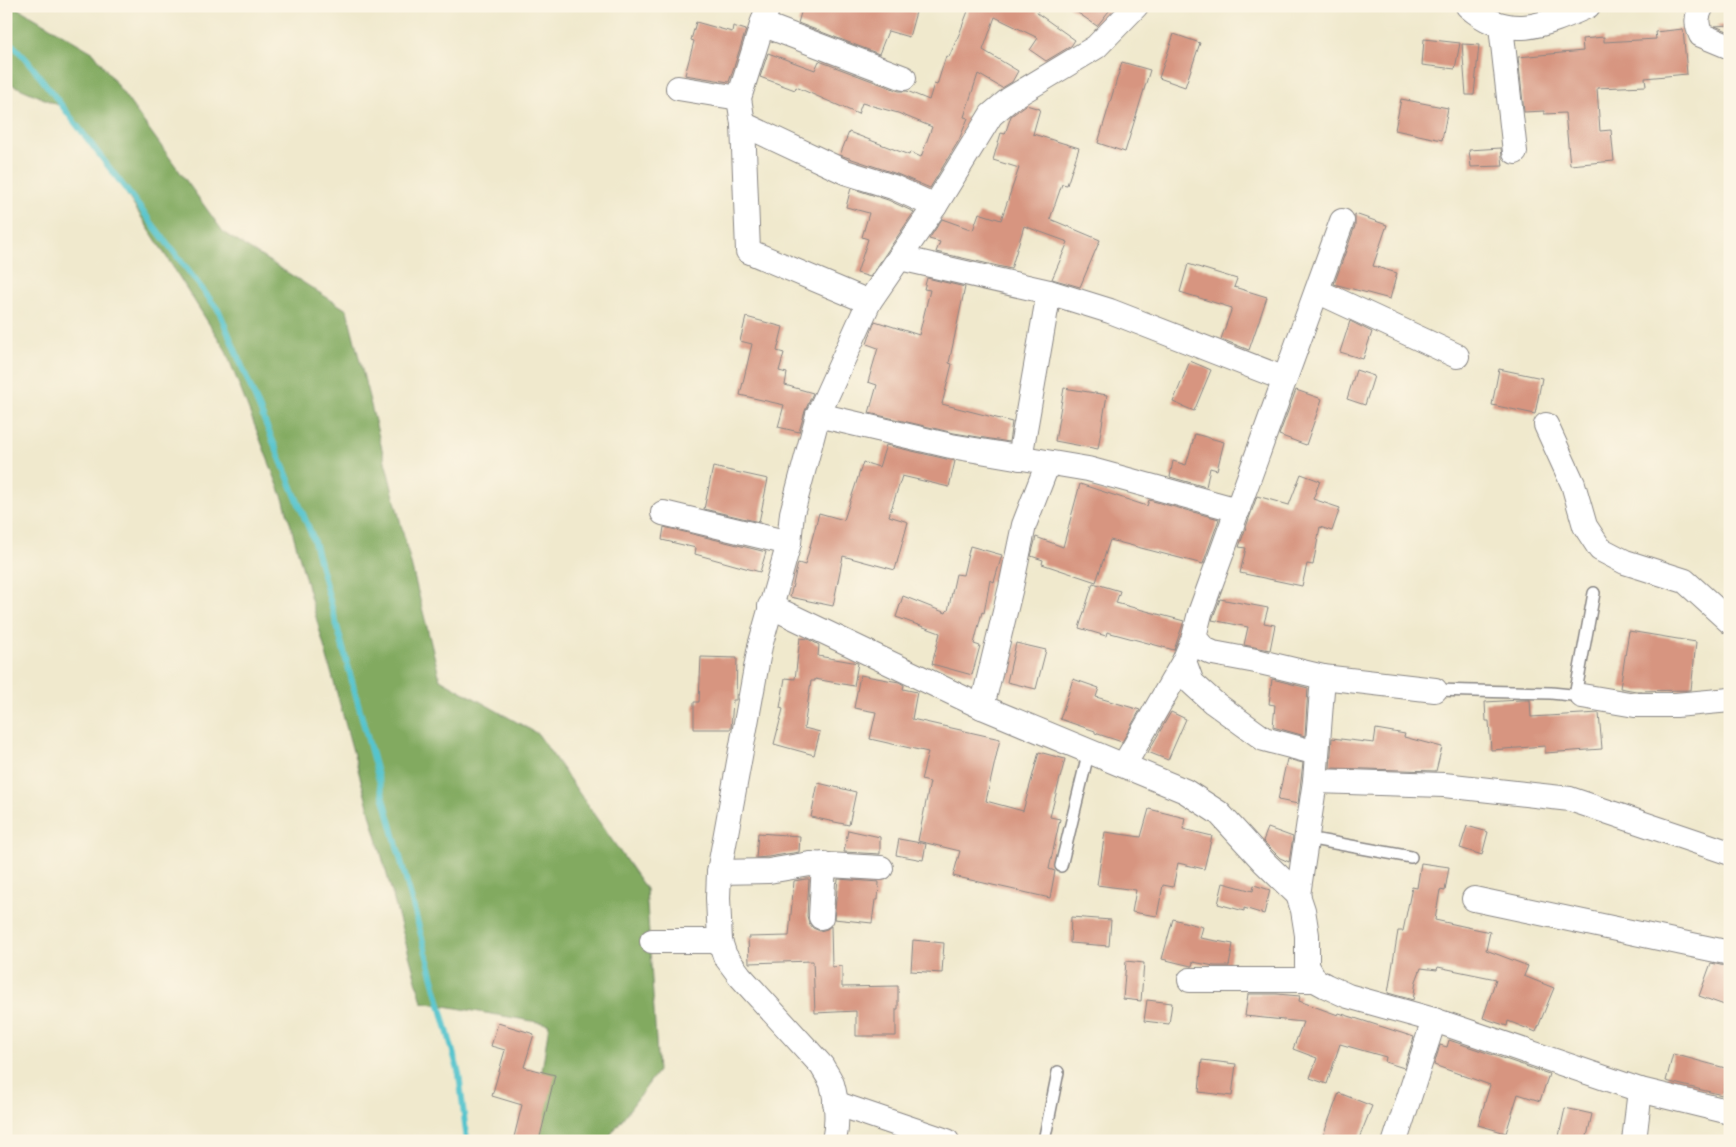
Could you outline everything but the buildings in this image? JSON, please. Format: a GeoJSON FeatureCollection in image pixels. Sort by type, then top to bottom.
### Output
{"type":"FeatureCollection","features":[{"type":"Feature","properties":{"kind":"street"},"geometry":{"type":"LineString","coordinates":[[834,1141],[836,1132],[836,1103],[832,1082],[822,1066],[740,976],[725,956],[720,941],[718,898],[719,872],[760,646],[789,543],[792,513],[818,415],[869,302],[935,206],[991,115],[1010,99],[1096,47],[1136,6]]}},
{"type":"Feature","properties":{"kind":"street"},"geometry":{"type":"LineString","coordinates":[[1468,6],[1479,16],[1501,26],[1519,28],[1556,20],[1588,6]]}},
{"type":"Feature","properties":{"kind":"street"},"geometry":{"type":"LineString","coordinates":[[1693,9],[1696,24],[1701,35],[1730,47]]}},
{"type":"Feature","properties":{"kind":"street"},"geometry":{"type":"LineString","coordinates":[[869,302],[748,251],[743,124],[739,98],[765,15],[904,78]]}},
{"type":"Feature","properties":{"kind":"street"},"geometry":{"type":"LineString","coordinates":[[1501,26],[1515,152]]}},
{"type":"Feature","properties":{"kind":"street"},"geometry":{"type":"LineString","coordinates":[[678,88],[739,98]]}},
{"type":"Feature","properties":{"kind":"street"},"geometry":{"type":"LineString","coordinates":[[743,124],[845,172],[893,187],[935,206]]}},
{"type":"Feature","properties":{"kind":"street"},"geometry":{"type":"LineString","coordinates":[[1124,765],[1184,661],[1194,637],[1200,613],[1342,221]]}},
{"type":"Feature","properties":{"kind":"street"},"geometry":{"type":"LineString","coordinates":[[900,258],[1048,292],[1110,311],[1285,379]]}},
{"type":"Feature","properties":{"kind":"street"},"geometry":{"type":"LineString","coordinates":[[1317,291],[1457,356]]}},
{"type":"Feature","properties":{"kind":"street"},"geometry":{"type":"LineString","coordinates":[[1020,458],[1048,292]]}},
{"type":"Feature","properties":{"kind":"street"},"geometry":{"type":"LineString","coordinates":[[818,415],[951,446],[1088,469],[1238,510]]}},
{"type":"Feature","properties":{"kind":"street"},"geometry":{"type":"LineString","coordinates":[[1546,425],[1573,484],[1585,526],[1600,549],[1625,562],[1685,581],[1730,622]]}},
{"type":"Feature","properties":{"kind":"street"},"geometry":{"type":"LineString","coordinates":[[982,707],[1024,525],[1048,463]]}},
{"type":"Feature","properties":{"kind":"street"},"geometry":{"type":"LineString","coordinates":[[663,512],[789,543]]}},
{"type":"Feature","properties":{"kind":"street"},"geometry":{"type":"LineString","coordinates":[[770,606],[982,707],[1185,791],[1219,813],[1264,862],[1298,895]]}},
{"type":"Feature","properties":{"kind":"street"},"geometry":{"type":"LineString","coordinates":[[1194,637],[1204,649],[1213,653],[1256,660],[1323,676],[1435,690]]}},
{"type":"Feature","properties":{"kind":"street"},"geometry":{"type":"LineString","coordinates":[[1184,661],[1192,683],[1213,702],[1245,726],[1264,739],[1317,752]]}},
{"type":"Feature","properties":{"kind":"street"},"geometry":{"type":"LineString","coordinates":[[1315,980],[1307,966],[1303,910],[1298,895],[1315,781],[1323,676]]}},
{"type":"Feature","properties":{"kind":"street"},"geometry":{"type":"LineString","coordinates":[[1578,696],[1635,705],[1676,705],[1730,700]]}},
{"type":"Feature","properties":{"kind":"street"},"geometry":{"type":"LineString","coordinates":[[1315,781],[1444,785],[1570,799],[1730,853]]}},
{"type":"Feature","properties":{"kind":"street"},"geometry":{"type":"LineString","coordinates":[[719,872],[769,871],[810,864],[881,868]]}},
{"type":"Feature","properties":{"kind":"street"},"geometry":{"type":"LineString","coordinates":[[821,917],[824,864]]}},
{"type":"Feature","properties":{"kind":"street"},"geometry":{"type":"LineString","coordinates":[[1474,900],[1730,953]]}},
{"type":"Feature","properties":{"kind":"street"},"geometry":{"type":"LineString","coordinates":[[652,941],[720,941]]}},
{"type":"Feature","properties":{"kind":"street"},"geometry":{"type":"LineString","coordinates":[[1190,980],[1315,980],[1348,996],[1434,1020],[1640,1090],[1730,1112]]}},
{"type":"Feature","properties":{"kind":"street"},"geometry":{"type":"LineString","coordinates":[[1395,1141],[1434,1020]]}},
{"type":"Feature","properties":{"kind":"street"},"geometry":{"type":"LineString","coordinates":[[1634,1141],[1640,1090]]}},
{"type":"Feature","properties":{"kind":"street"},"geometry":{"type":"LineString","coordinates":[[836,1103],[947,1141]]}},
{"type":"Feature","properties":{"kind":"lane"},"geometry":{"type":"LineString","coordinates":[[1435,690],[1551,693],[1578,696],[1594,592]]}},
{"type":"Feature","properties":{"kind":"lane"},"geometry":{"type":"LineString","coordinates":[[1062,866],[1089,750]]}},
{"type":"Feature","properties":{"kind":"lane"},"geometry":{"type":"LineString","coordinates":[[1307,838],[1411,857]]}},
{"type":"Feature","properties":{"kind":"lane"},"geometry":{"type":"LineString","coordinates":[[1044,1141],[1058,1072]]}},
{"type":"Feature","properties":{"kind":"green space"},"geometry":{"type":"Polygon","coordinates":[[[6,6],[14,6],[94,53],[224,233],[347,310],[440,679],[538,734],[646,889],[658,1071],[606,1141],[529,1141],[532,1138],[549,1024],[422,1002],[284,501],[225,349],[124,190],[67,109],[6,82],[6,6]]]}},
{"type":"Feature","properties":{"kind":"waterway"},"geometry":{"type":"LineString","coordinates":[[6,38],[27,60],[219,311],[313,538],[459,1074],[467,1141]]}}]}
